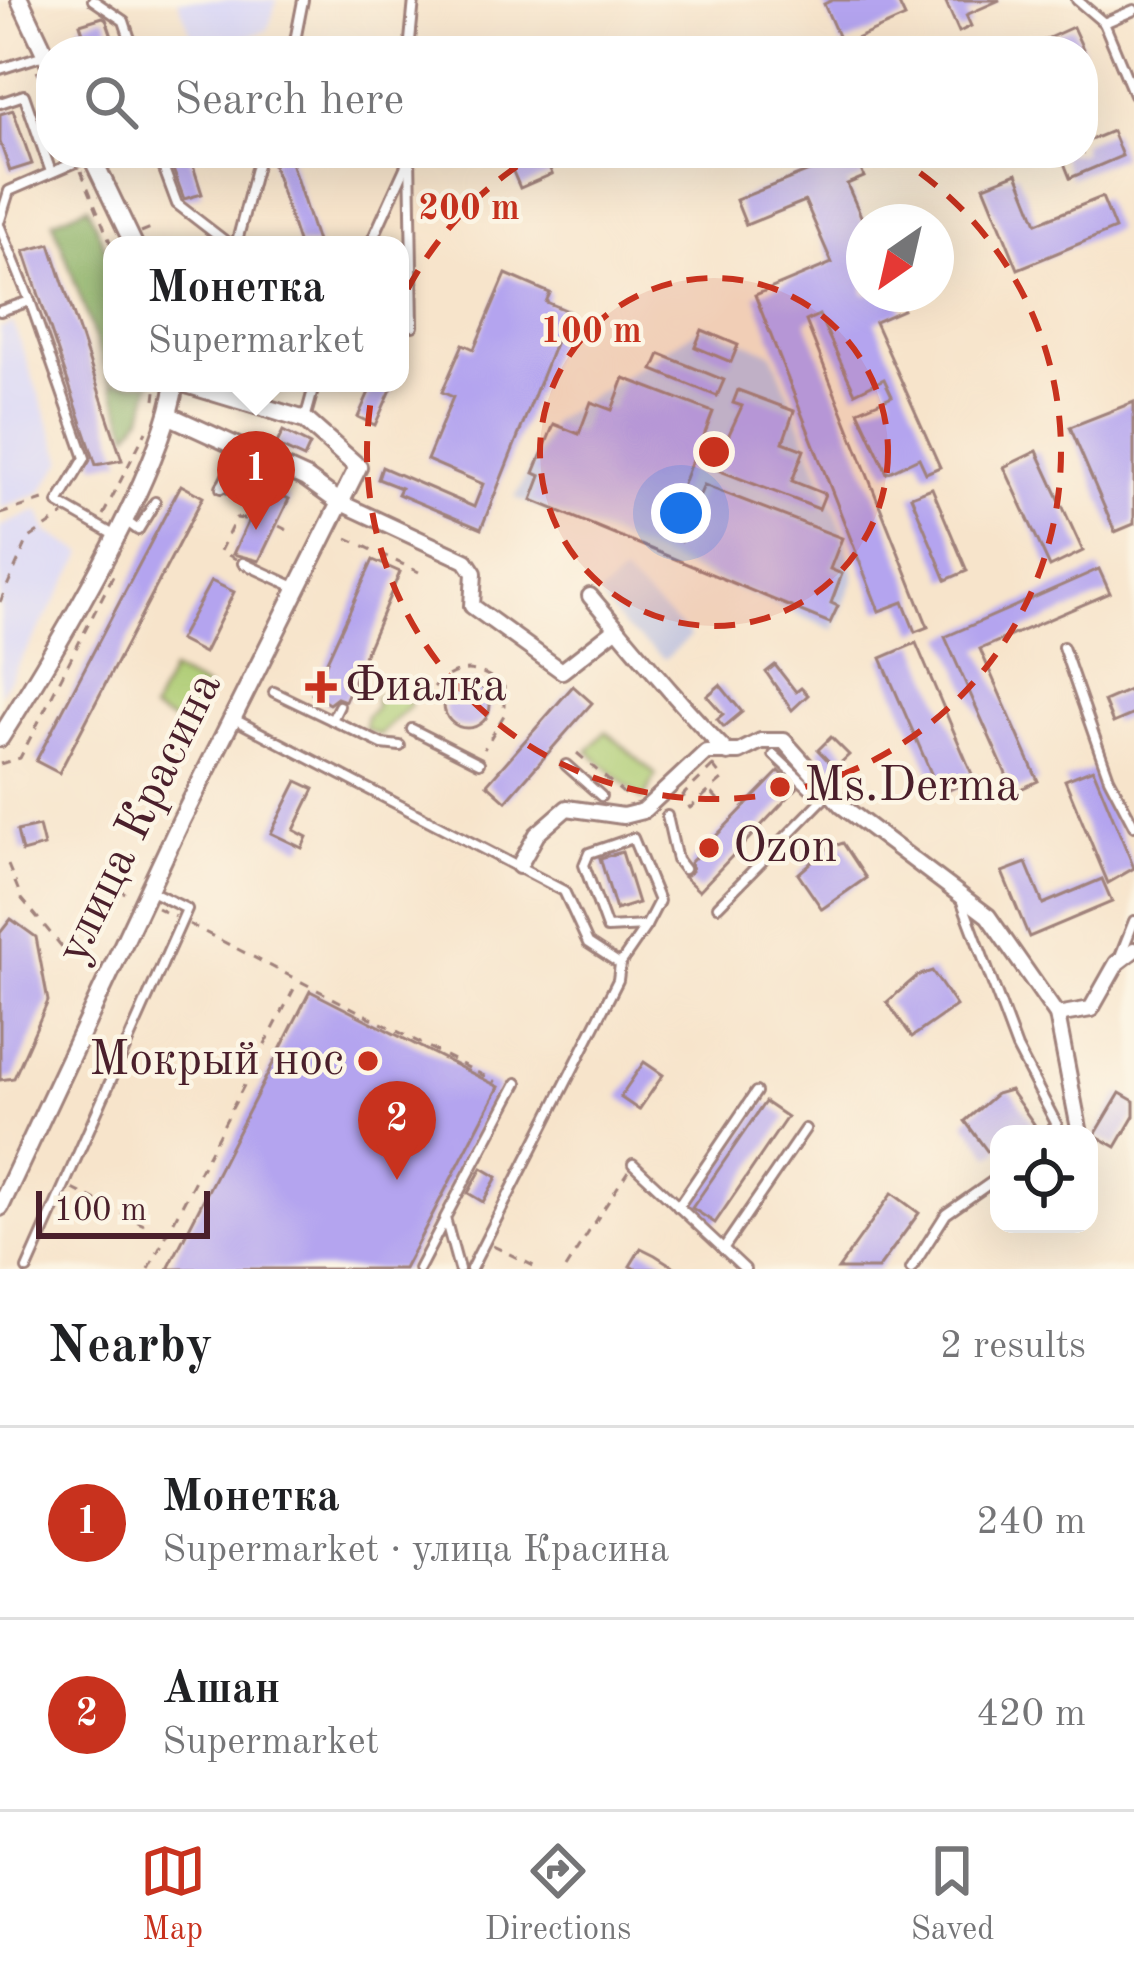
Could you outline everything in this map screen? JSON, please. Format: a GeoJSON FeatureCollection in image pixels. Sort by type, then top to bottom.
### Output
{"type":"FeatureCollection","features":[{"type":"Feature","properties":{"kind":"street"},"geometry":{"type":"LineString","coordinates":[[20,0],[37,36]]}},
{"type":"Feature","properties":{"kind":"street"},"geometry":{"type":"LineString","coordinates":[[93,168],[135,236]]}},
{"type":"Feature","properties":{"kind":"street"},"geometry":{"type":"LineString","coordinates":[[0,738],[118,526],[170,416],[177,392]]}},
{"type":"Feature","properties":{"kind":"street"},"geometry":{"type":"LineString","coordinates":[[210,392],[305,420]]}},
{"type":"Feature","properties":{"kind":"street"},"geometry":{"type":"LineString","coordinates":[[170,416],[306,478],[339,502],[466,561],[474,573],[472,606],[562,671],[617,628]]}},
{"type":"Feature","properties":{"kind":"street","name":"улица Красина"},"geometry":{"type":"LineString","coordinates":[[0,1207],[145,895],[358,467],[305,420]]}},
{"type":"Feature","properties":{"kind":"street"},"geometry":{"type":"LineString","coordinates":[[590,596],[656,668],[674,698],[728,753]]}},
{"type":"Feature","properties":{"kind":"street"},"geometry":{"type":"LineString","coordinates":[[519,866],[526,848],[560,812],[576,807],[623,816],[643,811],[697,757],[771,739],[784,741],[825,796],[988,916],[1057,1015],[1078,1125]]}},
{"type":"Feature","properties":{"kind":"street"},"geometry":{"type":"LineString","coordinates":[[1057,1015],[1091,1009],[1117,962],[1134,950]]}},
{"type":"Feature","properties":{"kind":"lane"},"geometry":{"type":"LineString","coordinates":[[93,0],[124,21],[129,36]]}},
{"type":"Feature","properties":{"kind":"lane"},"geometry":{"type":"LineString","coordinates":[[296,36],[302,0]]}},
{"type":"Feature","properties":{"kind":"lane"},"geometry":{"type":"LineString","coordinates":[[410,36],[414,0]]}},
{"type":"Feature","properties":{"kind":"lane"},"geometry":{"type":"LineString","coordinates":[[1077,0],[1081,9],[1104,23],[1134,95]]}},
{"type":"Feature","properties":{"kind":"lane"},"geometry":{"type":"LineString","coordinates":[[1104,23],[1134,10]]}},
{"type":"Feature","properties":{"kind":"lane"},"geometry":{"type":"LineString","coordinates":[[0,69],[36,62]]}},
{"type":"Feature","properties":{"kind":"lane"},"geometry":{"type":"LineString","coordinates":[[0,103],[24,95],[36,129]]}},
{"type":"Feature","properties":{"kind":"lane"},"geometry":{"type":"LineString","coordinates":[[50,168],[51,172]]}},
{"type":"Feature","properties":{"kind":"lane"},"geometry":{"type":"LineString","coordinates":[[60,168],[9,190],[0,223],[85,458],[58,503],[138,530],[154,502]]}},
{"type":"Feature","properties":{"kind":"lane"},"geometry":{"type":"LineString","coordinates":[[164,168],[177,204],[221,236]]}},
{"type":"Feature","properties":{"kind":"lane"},"geometry":{"type":"LineString","coordinates":[[236,236],[256,168]]}},
{"type":"Feature","properties":{"kind":"lane"},"geometry":{"type":"LineString","coordinates":[[374,236],[404,168]]}},
{"type":"Feature","properties":{"kind":"lane"},"geometry":{"type":"LineString","coordinates":[[410,168],[413,326]]}},
{"type":"Feature","properties":{"kind":"lane"},"geometry":{"type":"LineString","coordinates":[[0,311],[30,301]]}},
{"type":"Feature","properties":{"kind":"lane"},"geometry":{"type":"LineString","coordinates":[[305,420],[313,392]]}},
{"type":"Feature","properties":{"kind":"lane"},"geometry":{"type":"LineString","coordinates":[[233,478],[227,476],[221,486],[238,492]]}},
{"type":"Feature","properties":{"kind":"lane"},"geometry":{"type":"LineString","coordinates":[[243,562],[297,588]]}},
{"type":"Feature","properties":{"kind":"lane"},"geometry":{"type":"LineString","coordinates":[[1063,647],[1109,778],[1134,826]]}},
{"type":"Feature","properties":{"kind":"lane"},"geometry":{"type":"LineString","coordinates":[[274,692],[382,744],[400,746]]}},
{"type":"Feature","properties":{"kind":"lane"},"geometry":{"type":"LineString","coordinates":[[332,720],[339,706]]}},
{"type":"Feature","properties":{"kind":"lane"},"geometry":{"type":"LineString","coordinates":[[232,718],[564,891],[588,943],[620,964]]}},
{"type":"Feature","properties":{"kind":"lane"},"geometry":{"type":"LineString","coordinates":[[412,729],[479,763]]}},
{"type":"Feature","properties":{"kind":"lane"},"geometry":{"type":"LineString","coordinates":[[718,907],[825,796],[774,755]]}},
{"type":"Feature","properties":{"kind":"lane"},"geometry":{"type":"LineString","coordinates":[[566,765],[601,796]]}},
{"type":"Feature","properties":{"kind":"lane"},"geometry":{"type":"LineString","coordinates":[[667,816],[676,860],[684,869]]}},
{"type":"Feature","properties":{"kind":"lane"},"geometry":{"type":"LineString","coordinates":[[463,1268],[618,980],[620,964],[646,926],[659,902],[640,845],[633,838],[589,853],[584,865],[597,885],[607,928],[646,926]]}},
{"type":"Feature","properties":{"kind":"lane"},"geometry":{"type":"LineString","coordinates":[[27,1269],[187,909],[145,895]]}},
{"type":"Feature","properties":{"kind":"lane"},"geometry":{"type":"LineString","coordinates":[[960,897],[1017,1048],[1057,1125]]}},
{"type":"Feature","properties":{"kind":"lane"},"geometry":{"type":"LineString","coordinates":[[1117,962],[1134,921]]}},
{"type":"Feature","properties":{"kind":"lane"},"geometry":{"type":"LineString","coordinates":[[419,1269],[517,1083]]}},
{"type":"Feature","properties":{"kind":"lane"},"geometry":{"type":"LineString","coordinates":[[678,1207],[756,1092]]}},
{"type":"Feature","properties":{"kind":"lane"},"geometry":{"type":"LineString","coordinates":[[723,1249],[805,1129]]}},
{"type":"Feature","properties":{"kind":"lane"},"geometry":{"type":"LineString","coordinates":[[632,1164],[745,1269]]}},
{"type":"Feature","properties":{"kind":"lane"},"geometry":{"type":"LineString","coordinates":[[911,1269],[946,1214],[990,1183]]}},
{"type":"Feature","properties":{"kind":"lane"},"geometry":{"type":"LineString","coordinates":[[446,1218],[463,1268]]}},
{"type":"Feature","properties":{"kind":"path"},"geometry":{"type":"LineString","coordinates":[[89,168],[109,236]]}},
{"type":"Feature","properties":{"kind":"path"},"geometry":{"type":"LineString","coordinates":[[141,236],[156,226]]}},
{"type":"Feature","properties":{"kind":"path"},"geometry":{"type":"LineString","coordinates":[[103,515],[153,417],[156,392]]}},
{"type":"Feature","properties":{"kind":"path"},"geometry":{"type":"LineString","coordinates":[[238,492],[251,505],[244,520],[236,518],[220,551],[243,562]]}},
{"type":"Feature","properties":{"kind":"path"},"geometry":{"type":"LineString","coordinates":[[0,514],[46,496],[58,503]]}},
{"type":"Feature","properties":{"kind":"path"},"geometry":{"type":"LineString","coordinates":[[0,602],[28,538],[70,510]]}},
{"type":"Feature","properties":{"kind":"path"},"geometry":{"type":"LineString","coordinates":[[279,526],[289,531]]}},
{"type":"Feature","properties":{"kind":"path"},"geometry":{"type":"LineString","coordinates":[[347,538],[419,572]]}},
{"type":"Feature","properties":{"kind":"path"},"geometry":{"type":"LineString","coordinates":[[0,764],[20,758],[117,568]]}},
{"type":"Feature","properties":{"kind":"path"},"geometry":{"type":"LineString","coordinates":[[434,687],[456,669],[469,668],[504,687],[504,715],[484,749]]}},
{"type":"Feature","properties":{"kind":"path"},"geometry":{"type":"LineString","coordinates":[[577,752],[630,800]]}},
{"type":"Feature","properties":{"kind":"path"},"geometry":{"type":"LineString","coordinates":[[713,766],[724,777],[711,792],[693,809],[682,798],[713,766]]}},
{"type":"Feature","properties":{"kind":"path"},"geometry":{"type":"LineString","coordinates":[[711,792],[722,804]]}},
{"type":"Feature","properties":{"kind":"path"},"geometry":{"type":"LineString","coordinates":[[8,865],[22,898],[63,948]]}},
{"type":"Feature","properties":{"kind":"path"},"geometry":{"type":"LineString","coordinates":[[117,889],[145,895],[181,921],[496,1082]]}},
{"type":"Feature","properties":{"kind":"path"},"geometry":{"type":"LineString","coordinates":[[149,1269],[298,981]]}},
{"type":"Feature","properties":{"kind":"path"},"geometry":{"type":"LineString","coordinates":[[565,1269],[632,1164]]}},
{"type":"Feature","properties":{"kind":"path"},"geometry":{"type":"LineString","coordinates":[[62,1184],[144,1225]]}},
{"type":"Feature","properties":{"kind":"path"},"geometry":{"type":"LineString","coordinates":[[490,1244],[540,1269]]}},
{"type":"Feature","properties":{"kind":"shaded area"},"geometry":{"type":"Polygon","coordinates":[[[178,0],[277,0],[268,30],[248,36],[192,36],[178,0]]]}},
{"type":"Feature","properties":{"kind":"shaded area"},"geometry":{"type":"Polygon","coordinates":[[[13,323],[63,461],[41,492],[0,509],[0,328],[13,323]]]}},
{"type":"Feature","properties":{"kind":"shaded area"},"geometry":{"type":"Polygon","coordinates":[[[704,325],[772,353],[844,533],[854,578],[834,630],[515,498],[553,421],[704,325]]]}},
{"type":"Feature","properties":{"kind":"shaded area"},"geometry":{"type":"Polygon","coordinates":[[[39,510],[48,532],[84,553],[0,695],[0,527],[39,510]]]}},
{"type":"Feature","properties":{"kind":"shaded area"},"geometry":{"type":"Polygon","coordinates":[[[622,574],[691,636],[665,659],[625,628],[598,596],[622,574]]]}},
{"type":"Feature","properties":{"kind":"green space"},"geometry":{"type":"Polygon","coordinates":[[[88,206],[103,243],[103,360],[53,221],[88,206]]]}},
{"type":"Feature","properties":{"kind":"green space"},"geometry":{"type":"Polygon","coordinates":[[[114,392],[149,392],[143,415],[129,433],[114,392]]]}},
{"type":"Feature","properties":{"kind":"green space"},"geometry":{"type":"Polygon","coordinates":[[[171,671],[208,689],[189,729],[152,711],[171,671]]]}},
{"type":"Feature","properties":{"kind":"green space"},"geometry":{"type":"Polygon","coordinates":[[[395,689],[411,705],[379,735],[365,729],[366,717],[376,707],[375,697],[395,689]]]}},
{"type":"Feature","properties":{"kind":"green space"},"geometry":{"type":"Polygon","coordinates":[[[606,731],[656,775],[643,800],[588,751],[606,731]]]}},
{"type":"Feature","properties":{"kind":"building"},"geometry":{"type":"Polygon","coordinates":[[[897,0],[905,17],[862,36],[838,36],[824,4],[897,0]]]}},
{"type":"Feature","properties":{"kind":"building"},"geometry":{"type":"Polygon","coordinates":[[[945,0],[1000,0],[966,15],[971,26],[959,32],[945,0]]]}},
{"type":"Feature","properties":{"kind":"building"},"geometry":{"type":"Polygon","coordinates":[[[103,17],[112,36],[84,36],[80,24],[103,17]]]}},
{"type":"Feature","properties":{"kind":"building"},"geometry":{"type":"Polygon","coordinates":[[[1073,27],[1077,36],[1053,36],[1073,27]]]}},
{"type":"Feature","properties":{"kind":"building"},"geometry":{"type":"Polygon","coordinates":[[[13,110],[32,164],[10,171],[0,142],[0,114],[13,110]]]}},
{"type":"Feature","properties":{"kind":"building"},"geometry":{"type":"Polygon","coordinates":[[[1112,131],[1122,156],[1098,166],[1098,137],[1112,131]]]}},
{"type":"Feature","properties":{"kind":"building"},"geometry":{"type":"Polygon","coordinates":[[[173,168],[194,168],[202,194],[184,199],[173,168]]]}},
{"type":"Feature","properties":{"kind":"building"},"geometry":{"type":"Polygon","coordinates":[[[274,168],[293,168],[315,236],[296,236],[274,168]]]}},
{"type":"Feature","properties":{"kind":"building"},"geometry":{"type":"Polygon","coordinates":[[[511,168],[549,168],[552,174],[520,188],[511,168]]]}},
{"type":"Feature","properties":{"kind":"building"},"geometry":{"type":"Polygon","coordinates":[[[816,168],[860,168],[864,177],[847,184],[856,204],[846,204],[846,312],[898,312],[875,322],[940,467],[926,473],[919,458],[887,473],[858,411],[892,396],[884,379],[855,393],[819,315],[806,321],[928,627],[915,632],[903,602],[879,611],[755,295],[832,263],[805,201],[746,225],[736,200],[816,168]]]}},
{"type":"Feature","properties":{"kind":"building"},"geometry":{"type":"Polygon","coordinates":[[[1066,168],[1094,168],[1070,178],[1066,168]]]}},
{"type":"Feature","properties":{"kind":"building"},"geometry":{"type":"Polygon","coordinates":[[[1017,173],[1037,223],[1102,197],[1115,229],[1018,269],[984,186],[1017,173]]]}},
{"type":"Feature","properties":{"kind":"building"},"geometry":{"type":"Polygon","coordinates":[[[50,244],[122,460],[96,465],[24,251],[50,244]]]}},
{"type":"Feature","properties":{"kind":"building"},"geometry":{"type":"Polygon","coordinates":[[[506,274],[550,293],[546,302],[568,311],[481,529],[398,494],[401,488],[378,479],[382,467],[474,507],[483,484],[427,460],[453,397],[442,392],[463,344],[474,349],[506,274]]]}},
{"type":"Feature","properties":{"kind":"building"},"geometry":{"type":"Polygon","coordinates":[[[702,330],[738,345],[731,362],[695,347],[702,330]]]}},
{"type":"Feature","properties":{"kind":"building"},"geometry":{"type":"Polygon","coordinates":[[[660,354],[724,380],[717,396],[653,370],[660,354]]]}},
{"type":"Feature","properties":{"kind":"building"},"geometry":{"type":"Polygon","coordinates":[[[624,378],[713,412],[700,446],[720,454],[742,406],[733,403],[738,390],[794,411],[783,442],[804,450],[792,481],[825,494],[819,509],[692,460],[664,534],[681,541],[704,485],[842,538],[830,569],[842,574],[831,603],[838,606],[830,623],[532,500],[541,476],[534,473],[554,424],[579,434],[591,402],[612,410],[624,378]]]}},
{"type":"Feature","properties":{"kind":"building"},"geometry":{"type":"Polygon","coordinates":[[[369,392],[390,392],[375,425],[358,417],[369,392]]]}},
{"type":"Feature","properties":{"kind":"building"},"geometry":{"type":"Polygon","coordinates":[[[1134,402],[1134,524],[1115,532],[1070,427],[1134,402]]]}},
{"type":"Feature","properties":{"kind":"building"},"geometry":{"type":"Polygon","coordinates":[[[283,431],[310,445],[304,458],[276,445],[283,431]]]}},
{"type":"Feature","properties":{"kind":"building"},"geometry":{"type":"Polygon","coordinates":[[[1037,451],[1083,551],[1050,567],[1004,467],[1037,451]]]}},
{"type":"Feature","properties":{"kind":"building"},"geometry":{"type":"Polygon","coordinates":[[[241,476],[289,499],[259,561],[233,554],[257,503],[245,497],[241,476]]]}},
{"type":"Feature","properties":{"kind":"building"},"geometry":{"type":"Polygon","coordinates":[[[181,485],[203,497],[59,773],[36,761],[181,485]]]}},
{"type":"Feature","properties":{"kind":"building"},"geometry":{"type":"Polygon","coordinates":[[[932,488],[967,571],[946,580],[911,496],[932,488]]]}},
{"type":"Feature","properties":{"kind":"building"},"geometry":{"type":"Polygon","coordinates":[[[373,560],[400,572],[345,701],[337,698],[329,704],[312,694],[373,560]]]}},
{"type":"Feature","properties":{"kind":"building"},"geometry":{"type":"Polygon","coordinates":[[[1099,569],[1110,593],[980,649],[1038,781],[1014,792],[945,637],[1099,569]]]}},
{"type":"Feature","properties":{"kind":"building"},"geometry":{"type":"Polygon","coordinates":[[[211,581],[234,592],[204,653],[179,640],[211,581]]]}},
{"type":"Feature","properties":{"kind":"building"},"geometry":{"type":"Polygon","coordinates":[[[916,643],[974,779],[940,794],[881,658],[916,643]]]}},
{"type":"Feature","properties":{"kind":"building"},"geometry":{"type":"Polygon","coordinates":[[[775,665],[796,692],[801,688],[808,695],[792,710],[766,672],[775,665]]]}},
{"type":"Feature","properties":{"kind":"building"},"geometry":{"type":"Polygon","coordinates":[[[467,682],[483,689],[490,705],[483,721],[467,728],[451,721],[444,705],[451,689],[467,682]]]}},
{"type":"Feature","properties":{"kind":"building"},"geometry":{"type":"Polygon","coordinates":[[[720,685],[742,712],[724,727],[717,719],[723,714],[707,696],[720,685]]]}},
{"type":"Feature","properties":{"kind":"building"},"geometry":{"type":"Polygon","coordinates":[[[573,686],[592,703],[506,801],[487,784],[573,686]]]}},
{"type":"Feature","properties":{"kind":"building"},"geometry":{"type":"Polygon","coordinates":[[[1134,688],[1134,714],[1113,723],[1104,701],[1134,688]]]}},
{"type":"Feature","properties":{"kind":"building"},"geometry":{"type":"Polygon","coordinates":[[[831,737],[849,755],[835,768],[818,750],[831,737]]]}},
{"type":"Feature","properties":{"kind":"building"},"geometry":{"type":"Polygon","coordinates":[[[1093,769],[1134,868],[1108,883],[1065,780],[1093,769]]]}},
{"type":"Feature","properties":{"kind":"building"},"geometry":{"type":"Polygon","coordinates":[[[779,771],[797,788],[699,891],[684,877],[692,871],[690,863],[779,771]]]}},
{"type":"Feature","properties":{"kind":"building"},"geometry":{"type":"Polygon","coordinates":[[[297,781],[314,789],[294,830],[307,837],[302,848],[271,833],[297,781]]]}},
{"type":"Feature","properties":{"kind":"building"},"geometry":{"type":"Polygon","coordinates":[[[39,826],[44,846],[22,852],[17,831],[39,826]]]}},
{"type":"Feature","properties":{"kind":"building"},"geometry":{"type":"Polygon","coordinates":[[[843,843],[866,878],[822,909],[798,874],[828,848],[843,843]]]}},
{"type":"Feature","properties":{"kind":"building"},"geometry":{"type":"Polygon","coordinates":[[[622,852],[638,903],[616,910],[600,858],[622,852]]]}},
{"type":"Feature","properties":{"kind":"building"},"geometry":{"type":"Polygon","coordinates":[[[1026,863],[1043,904],[1102,879],[1112,902],[1029,937],[1002,872],[1026,863]]]}},
{"type":"Feature","properties":{"kind":"building"},"geometry":{"type":"Polygon","coordinates":[[[11,919],[36,937],[48,1001],[14,1078],[0,1080],[0,933],[11,919]]]}},
{"type":"Feature","properties":{"kind":"building"},"geometry":{"type":"Polygon","coordinates":[[[932,971],[956,1006],[912,1037],[887,1002],[917,976],[932,971]]]}},
{"type":"Feature","properties":{"kind":"building"},"geometry":{"type":"Polygon","coordinates":[[[310,991],[499,1087],[404,1269],[168,1269],[310,991]]]}},
{"type":"Feature","properties":{"kind":"building"},"geometry":{"type":"Polygon","coordinates":[[[644,1062],[663,1075],[639,1110],[620,1097],[644,1062]]]}},
{"type":"Feature","properties":{"kind":"building"},"geometry":{"type":"Polygon","coordinates":[[[1010,1090],[1034,1124],[990,1125],[990,1155],[965,1121],[996,1094],[1010,1090]]]}},
{"type":"Feature","properties":{"kind":"building"},"geometry":{"type":"Polygon","coordinates":[[[1120,1093],[1134,1101],[1134,1116],[1116,1147],[1098,1137],[1120,1093]]]}},
{"type":"Feature","properties":{"kind":"building"},"geometry":{"type":"Polygon","coordinates":[[[765,1102],[787,1117],[715,1223],[692,1208],[765,1102]]]}},
{"type":"Feature","properties":{"kind":"building"},"geometry":{"type":"Polygon","coordinates":[[[482,1168],[497,1177],[483,1202],[468,1193],[482,1168]]]}},
{"type":"Feature","properties":{"kind":"building"},"geometry":{"type":"Polygon","coordinates":[[[892,1193],[919,1213],[878,1269],[838,1269],[892,1193]]]}},
{"type":"Feature","properties":{"kind":"building"},"geometry":{"type":"Polygon","coordinates":[[[641,1248],[677,1269],[635,1269],[630,1266],[641,1248]]]}},
{"type":"Feature","properties":{"kind":"place","name":"Монетка"},"geometry":{"type":"Point","coordinates":[256,530]}},
{"type":"Feature","properties":{"kind":"place","name":"Фиалка"},"geometry":{"type":"Point","coordinates":[321,687]}},
{"type":"Feature","properties":{"kind":"place","name":"Ms.Derma"},"geometry":{"type":"Point","coordinates":[780,787]}},
{"type":"Feature","properties":{"kind":"place","name":"Ozon"},"geometry":{"type":"Point","coordinates":[709,848]}},
{"type":"Feature","properties":{"kind":"place","name":"Мокрый нос"},"geometry":{"type":"Point","coordinates":[368,1061]}},
{"type":"Feature","properties":{"kind":"place","name":"Ашан"},"geometry":{"type":"Point","coordinates":[397,1180]}}]}
